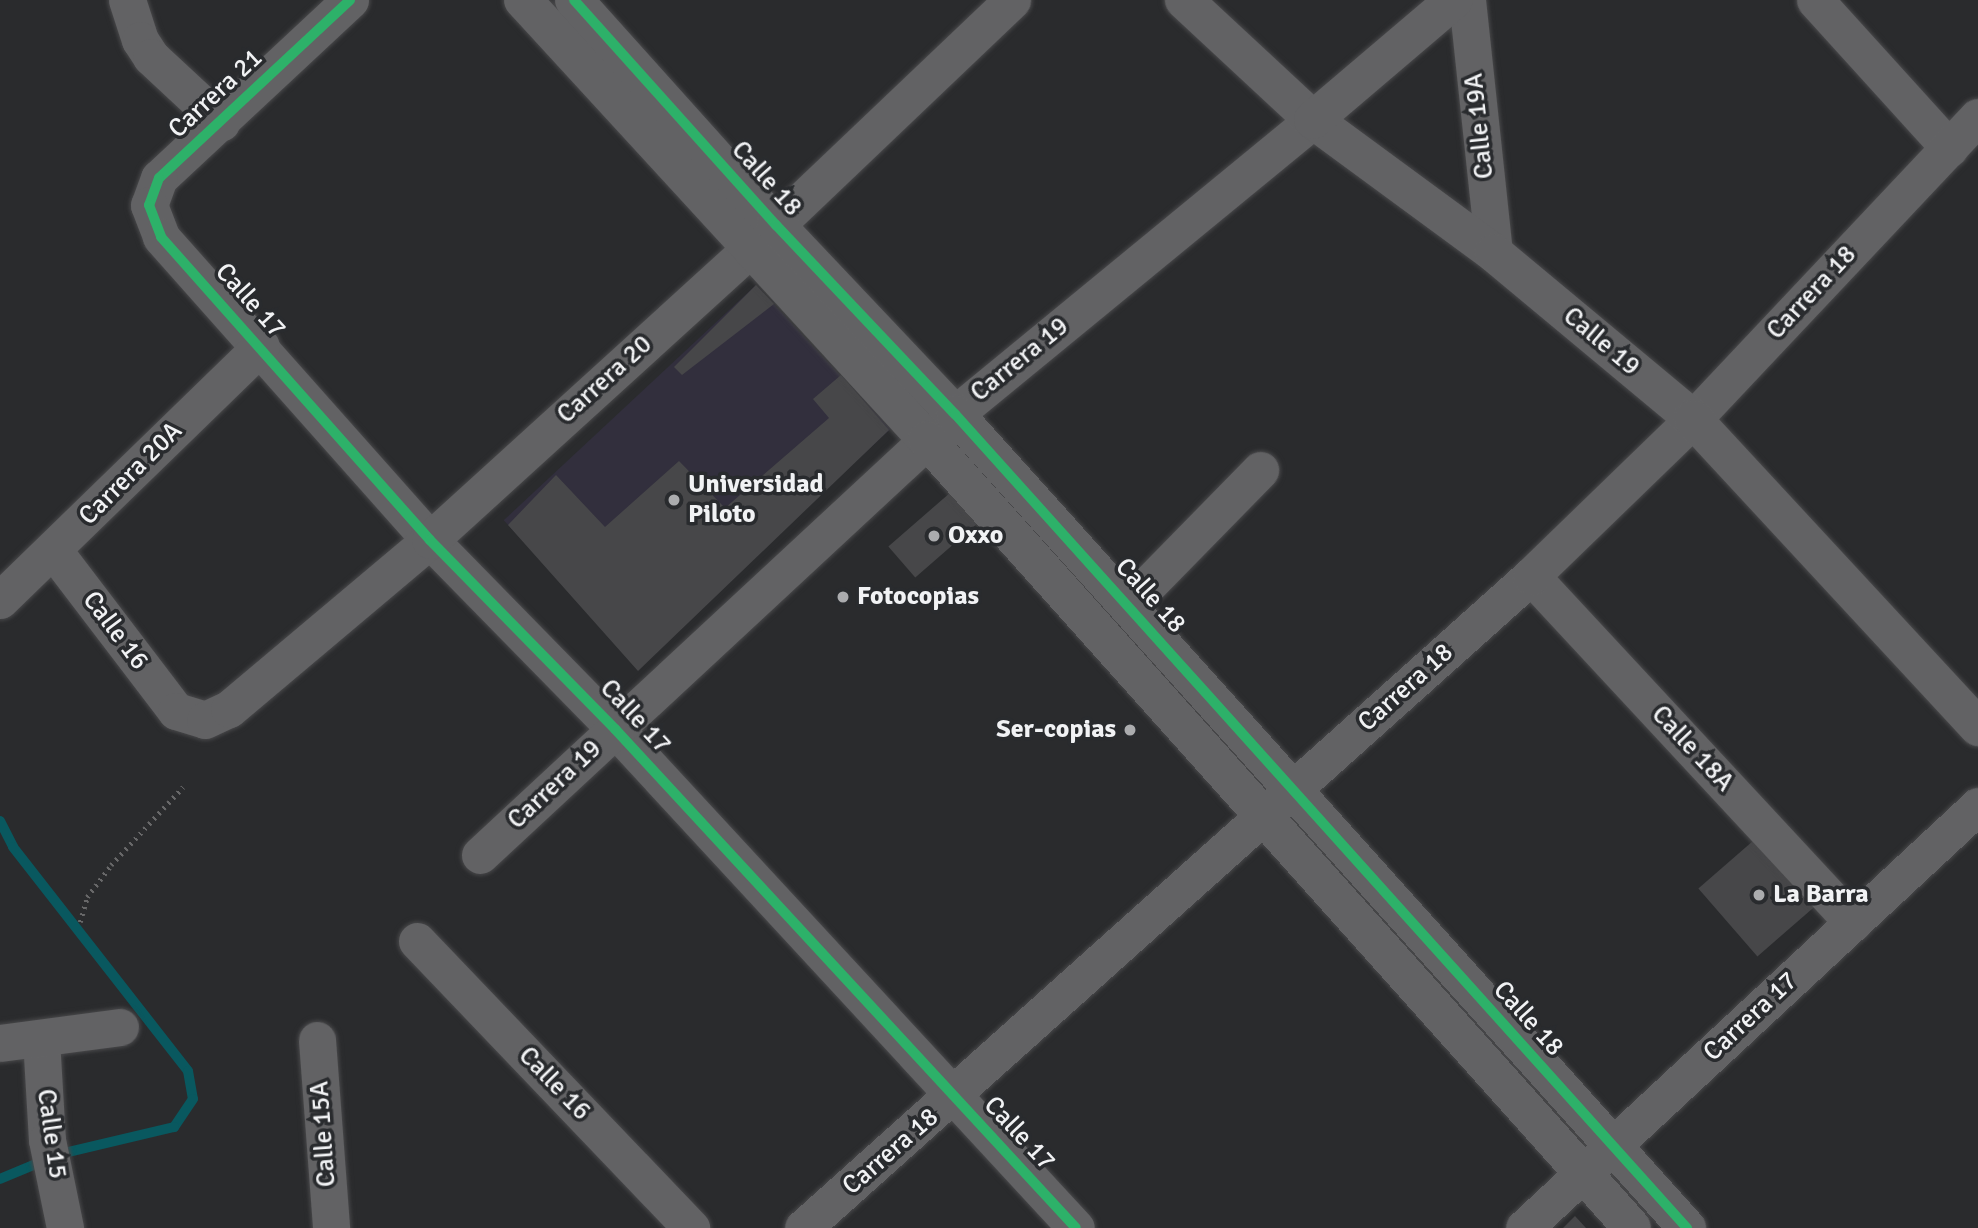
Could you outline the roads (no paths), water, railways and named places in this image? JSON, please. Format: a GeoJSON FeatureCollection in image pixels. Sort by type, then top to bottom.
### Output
{"type":"FeatureCollection","features":[{"type":"Feature","properties":{"kind":"street"},"geometry":{"type":"LineString","coordinates":[[127,0],[151,57],[221,122]]}},
{"type":"Feature","properties":{"kind":"street","name":"Carrera 21"},"geometry":{"type":"LineString","coordinates":[[161,237],[151,218],[150,193],[159,178],[350,0]]}},
{"type":"Feature","properties":{"kind":"street","name":"Calle 18"},"geometry":{"type":"LineString","coordinates":[[523,0],[762,238],[955,414],[1687,1228]]}},
{"type":"Feature","properties":{"kind":"street","name":"Calle 18"},"geometry":{"type":"LineString","coordinates":[[574,0],[762,238],[927,440],[1632,1228]]}},
{"type":"Feature","properties":{"kind":"street","name":"Carrera 20"},"geometry":{"type":"LineString","coordinates":[[176,711],[205,720],[229,709],[430,540],[762,238],[1012,0]]}},
{"type":"Feature","properties":{"kind":"street","name":"Calle 19"},"geometry":{"type":"LineString","coordinates":[[1184,0],[1312,120],[1494,253],[1693,419],[1974,712]]}},
{"type":"Feature","properties":{"kind":"street","name":"Carrera 19"},"geometry":{"type":"LineString","coordinates":[[480,855],[955,414],[1454,0]]}},
{"type":"Feature","properties":{"kind":"street","name":"Calle 19A"},"geometry":{"type":"LineString","coordinates":[[1467,0],[1494,253]]}},
{"type":"Feature","properties":{"kind":"street"},"geometry":{"type":"LineString","coordinates":[[1815,0],[1949,148]]}},
{"type":"Feature","properties":{"kind":"street","name":"Carrera 18"},"geometry":{"type":"LineString","coordinates":[[803,1228],[954,1097],[1531,576],[1693,419],[1978,117]]}},
{"type":"Feature","properties":{"kind":"street","name":"Calle 17"},"geometry":{"type":"LineString","coordinates":[[161,237],[261,346],[430,540],[615,729],[1076,1228]]}},
{"type":"Feature","properties":{"kind":"street","name":"Carrera 20A"},"geometry":{"type":"LineString","coordinates":[[0,600],[54,551],[261,346]]}},
{"type":"Feature","properties":{"kind":"street"},"geometry":{"type":"LineString","coordinates":[[1128,605],[1260,470]]}},
{"type":"Feature","properties":{"kind":"street","name":"Calle 16"},"geometry":{"type":"LineString","coordinates":[[54,551],[176,711]]}},
{"type":"Feature","properties":{"kind":"street","name":"Calle 18A"},"geometry":{"type":"LineString","coordinates":[[1531,576],[1853,922]]}},
{"type":"Feature","properties":{"kind":"street","name":"Carrera 17"},"geometry":{"type":"LineString","coordinates":[[1524,1228],[1978,806]]}},
{"type":"Feature","properties":{"kind":"street","name":"Calle 16"},"geometry":{"type":"LineString","coordinates":[[417,941],[691,1228]]}},
{"type":"Feature","properties":{"kind":"street"},"geometry":{"type":"LineString","coordinates":[[0,1043],[120,1027]]}},
{"type":"Feature","properties":{"kind":"street","name":"Calle 15"},"geometry":{"type":"LineString","coordinates":[[41,1039],[51,1155],[65,1228]]}},
{"type":"Feature","properties":{"kind":"street","name":"Calle 15A"},"geometry":{"type":"LineString","coordinates":[[317,1040],[331,1228]]}},
{"type":"Feature","properties":{"kind":"waterway"},"geometry":{"type":"LineString","coordinates":[[0,821],[13,847],[188,1071],[193,1099],[174,1127],[56,1155]]}},
{"type":"Feature","properties":{"kind":"waterway"},"geometry":{"type":"LineString","coordinates":[[0,1179],[43,1161]]}},
{"type":"Feature","properties":{"kind":"place","name":"Universidad Piloto"},"geometry":{"type":"Point","coordinates":[674,500]}},
{"type":"Feature","properties":{"kind":"place","name":"Oxxo"},"geometry":{"type":"Point","coordinates":[934,536]}},
{"type":"Feature","properties":{"kind":"place","name":"Fotocopias"},"geometry":{"type":"Point","coordinates":[843,597]}},
{"type":"Feature","properties":{"kind":"place","name":"Ser-copias"},"geometry":{"type":"Point","coordinates":[1130,730]}},
{"type":"Feature","properties":{"kind":"place","name":"La Barra"},"geometry":{"type":"Point","coordinates":[1759,895]}}]}
